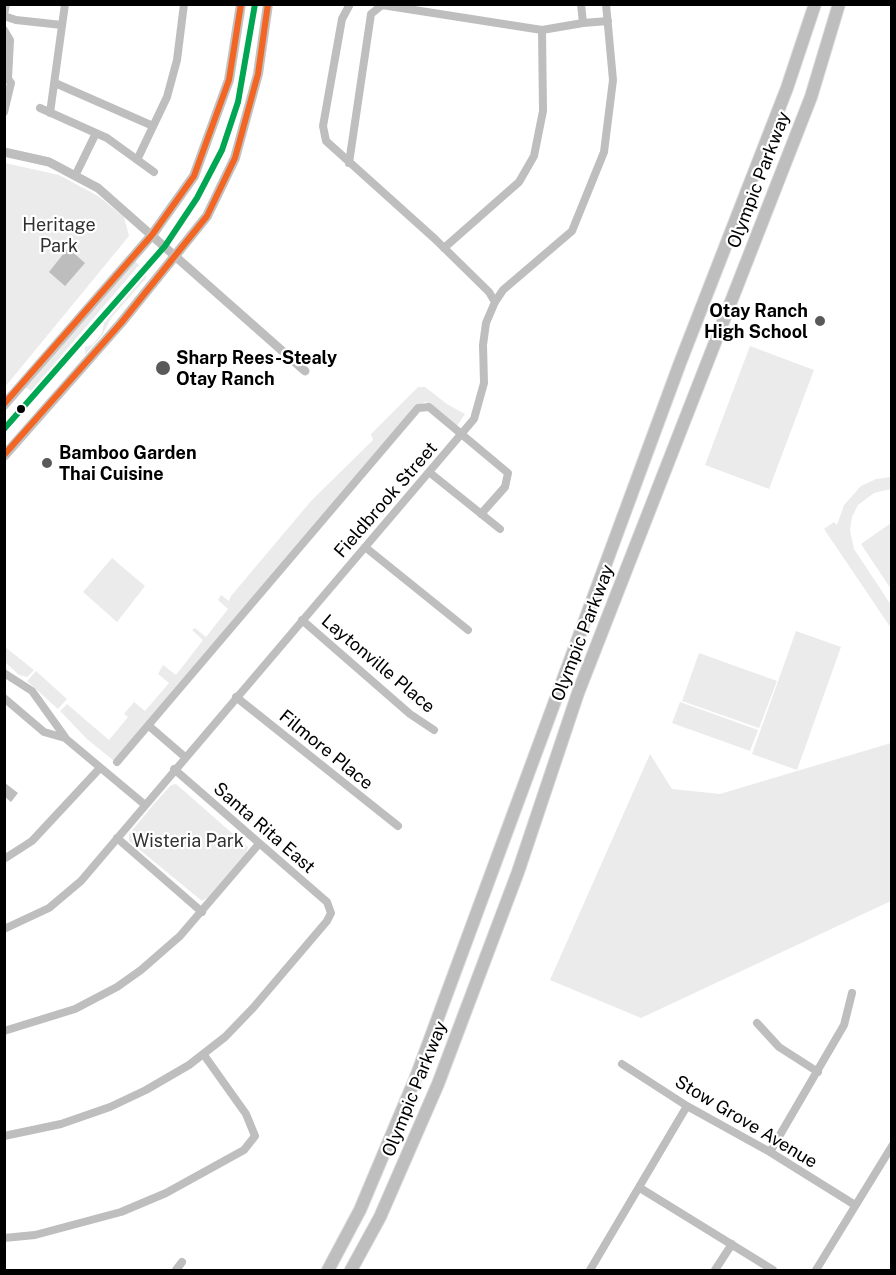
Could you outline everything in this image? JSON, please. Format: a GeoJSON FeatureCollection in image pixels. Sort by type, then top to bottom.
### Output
{"type":"FeatureCollection","features":[{"type":"Feature","properties":{"kind":"main road"},"geometry":{"type":"LineString","coordinates":[[4,405],[152,235],[194,176],[229,80],[241,4]]}},
{"type":"Feature","properties":{"kind":"main road"},"geometry":{"type":"LineString","coordinates":[[4,456],[177,256],[207,216],[235,158],[258,74],[268,4]]}},
{"type":"Feature","properties":{"kind":"main road","name":"Olympic Parkway"},"geometry":{"type":"LineString","coordinates":[[328,1270],[360,1210],[416,1077],[638,476],[787,88],[815,4]]}},
{"type":"Feature","properties":{"kind":"main road","name":"Olympic Parkway"},"geometry":{"type":"LineString","coordinates":[[351,1270],[380,1217],[438,1084],[518,872],[578,693],[811,97],[839,4]]}},
{"type":"Feature","properties":{"kind":"main road"},"geometry":{"type":"LineString","coordinates":[[638,476],[660,483]]}},
{"type":"Feature","properties":{"kind":"street"},"geometry":{"type":"LineString","coordinates":[[6,4],[4,15],[16,20],[62,25]]}},
{"type":"Feature","properties":{"kind":"street"},"geometry":{"type":"LineString","coordinates":[[50,113],[64,4]]}},
{"type":"Feature","properties":{"kind":"street"},"geometry":{"type":"LineString","coordinates":[[137,160],[167,97],[177,60],[184,4]]}},
{"type":"Feature","properties":{"kind":"street"},"geometry":{"type":"LineString","coordinates":[[350,4],[342,19],[323,126],[326,141],[444,248],[489,292],[495,302]]}},
{"type":"Feature","properties":{"kind":"street"},"geometry":{"type":"LineString","coordinates":[[581,4],[583,23]]}},
{"type":"Feature","properties":{"kind":"street","name":"Fieldbrook Street"},"geometry":{"type":"LineString","coordinates":[[4,929],[33,917],[64,896],[117,838],[474,419],[484,383],[483,345],[486,323],[495,302],[503,290],[572,231],[604,152],[613,80],[606,4]]}},
{"type":"Feature","properties":{"kind":"street"},"geometry":{"type":"LineString","coordinates":[[349,163],[371,14],[382,5],[542,30],[608,21]]}},
{"type":"Feature","properties":{"kind":"street"},"geometry":{"type":"LineString","coordinates":[[4,30],[10,40],[6,81],[11,84],[10,97],[5,101],[4,112]]}},
{"type":"Feature","properties":{"kind":"street"},"geometry":{"type":"LineString","coordinates":[[444,248],[519,182],[534,156],[543,111],[542,30]]}},
{"type":"Feature","properties":{"kind":"street"},"geometry":{"type":"LineString","coordinates":[[55,83],[153,126]]}},
{"type":"Feature","properties":{"kind":"street"},"geometry":{"type":"LineString","coordinates":[[40,108],[96,133],[154,172]]}},
{"type":"Feature","properties":{"kind":"street"},"geometry":{"type":"LineString","coordinates":[[75,174],[96,133]]}},
{"type":"Feature","properties":{"kind":"street"},"geometry":{"type":"LineString","coordinates":[[4,152],[37,158],[75,174],[98,188],[305,371]]}},
{"type":"Feature","properties":{"kind":"street"},"geometry":{"type":"LineString","coordinates":[[117,762],[418,408],[429,407],[508,473],[506,488],[481,514]]}},
{"type":"Feature","properties":{"kind":"street"},"geometry":{"type":"LineString","coordinates":[[429,472],[500,529]]}},
{"type":"Feature","properties":{"kind":"street"},"geometry":{"type":"LineString","coordinates":[[365,547],[468,630]]}},
{"type":"Feature","properties":{"kind":"street","name":"Laytonville Place"},"geometry":{"type":"LineString","coordinates":[[302,620],[410,714],[434,730]]}},
{"type":"Feature","properties":{"kind":"street"},"geometry":{"type":"LineString","coordinates":[[4,674],[32,691],[65,738],[144,804]]}},
{"type":"Feature","properties":{"kind":"street","name":"Filmore Place"},"geometry":{"type":"LineString","coordinates":[[236,697],[398,826]]}},
{"type":"Feature","properties":{"kind":"street"},"geometry":{"type":"LineString","coordinates":[[4,698],[44,732],[65,738]]}},
{"type":"Feature","properties":{"kind":"street"},"geometry":{"type":"LineString","coordinates":[[149,726],[185,757]]}},
{"type":"Feature","properties":{"kind":"street"},"geometry":{"type":"LineString","coordinates":[[4,858],[33,841],[100,768]]}},
{"type":"Feature","properties":{"kind":"street","name":"Santa Rita East"},"geometry":{"type":"LineString","coordinates":[[174,769],[258,845],[327,902],[331,912],[320,931],[253,1008],[204,1055]]}},
{"type":"Feature","properties":{"kind":"street"},"geometry":{"type":"LineString","coordinates":[[117,838],[202,912]]}},
{"type":"Feature","properties":{"kind":"street"},"geometry":{"type":"LineString","coordinates":[[4,1031],[75,1009],[117,987],[157,957],[202,912],[258,845]]}},
{"type":"Feature","properties":{"kind":"street"},"geometry":{"type":"LineString","coordinates":[[771,1152],[844,1025],[852,993]]}},
{"type":"Feature","properties":{"kind":"street"},"geometry":{"type":"LineString","coordinates":[[757,1023],[779,1047],[818,1072]]}},
{"type":"Feature","properties":{"kind":"street"},"geometry":{"type":"LineString","coordinates":[[4,1136],[61,1124],[110,1107],[159,1084],[204,1055],[246,1114],[255,1136],[244,1150],[166,1193],[121,1212],[39,1234],[4,1238]]}},
{"type":"Feature","properties":{"kind":"street","name":"Stow Grove Avenue"},"geometry":{"type":"LineString","coordinates":[[622,1064],[687,1106],[771,1152],[855,1205]]}},
{"type":"Feature","properties":{"kind":"street"},"geometry":{"type":"LineString","coordinates":[[590,1270],[687,1106]]}},
{"type":"Feature","properties":{"kind":"street"},"geometry":{"type":"LineString","coordinates":[[816,1270],[855,1205],[888,1160],[891,1146]]}},
{"type":"Feature","properties":{"kind":"street"},"geometry":{"type":"LineString","coordinates":[[640,1188],[773,1270]]}},
{"type":"Feature","properties":{"kind":"street"},"geometry":{"type":"LineString","coordinates":[[716,1270],[732,1244]]}},
{"type":"Feature","properties":{"kind":"street"},"geometry":{"type":"LineString","coordinates":[[176,1270],[182,1262]]}},
{"type":"Feature","properties":{"kind":"green space","name":"Heritage Park"},"geometry":{"type":"Polygon","coordinates":[[[5,163],[59,175],[98,196],[124,217],[129,236],[5,387],[5,163]]]}},
{"type":"Feature","properties":{"kind":"green space"},"geometry":{"type":"Polygon","coordinates":[[[135,261],[139,265],[31,391],[26,387],[135,261]]]}},
{"type":"Feature","properties":{"kind":"green space"},"geometry":{"type":"Polygon","coordinates":[[[145,276],[147,277],[111,318],[103,334],[85,355],[85,347],[92,345],[102,333],[104,323],[145,276]]]}},
{"type":"Feature","properties":{"kind":"green space"},"geometry":{"type":"Polygon","coordinates":[[[750,346],[814,370],[769,489],[705,465],[750,346]]]}},
{"type":"Feature","properties":{"kind":"green space"},"geometry":{"type":"Polygon","coordinates":[[[418,387],[425,387],[465,414],[457,426],[429,404],[425,402],[418,405],[114,761],[87,739],[60,711],[67,704],[109,740],[128,717],[124,714],[134,702],[145,711],[169,683],[158,674],[163,665],[176,675],[203,640],[192,630],[195,628],[206,637],[228,609],[218,600],[221,595],[229,601],[311,501],[373,440],[371,434],[418,387]]]}},
{"type":"Feature","properties":{"kind":"green space"},"geometry":{"type":"Polygon","coordinates":[[[891,477],[891,489],[874,493],[858,505],[852,517],[850,530],[854,549],[891,605],[891,628],[824,529],[834,522],[837,525],[844,505],[861,486],[876,479],[891,477]]]}},
{"type":"Feature","properties":{"kind":"green space"},"geometry":{"type":"Polygon","coordinates":[[[891,523],[891,589],[861,544],[891,523]]]}},
{"type":"Feature","properties":{"kind":"green space"},"geometry":{"type":"Polygon","coordinates":[[[112,558],[145,586],[117,622],[83,592],[112,558]]]}},
{"type":"Feature","properties":{"kind":"green space"},"geometry":{"type":"Polygon","coordinates":[[[796,631],[841,647],[797,770],[752,754],[796,631]]]}},
{"type":"Feature","properties":{"kind":"green space"},"geometry":{"type":"Polygon","coordinates":[[[5,647],[34,670],[27,677],[19,675],[5,662],[5,647]]]}},
{"type":"Feature","properties":{"kind":"green space"},"geometry":{"type":"Polygon","coordinates":[[[699,653],[777,681],[759,728],[682,701],[699,653]]]}},
{"type":"Feature","properties":{"kind":"green space"},"geometry":{"type":"Polygon","coordinates":[[[36,671],[67,699],[58,709],[27,681],[36,671]]]}},
{"type":"Feature","properties":{"kind":"green space"},"geometry":{"type":"Polygon","coordinates":[[[680,702],[758,730],[750,751],[672,723],[680,702]]]}},
{"type":"Feature","properties":{"kind":"green space"},"geometry":{"type":"Polygon","coordinates":[[[891,743],[891,901],[641,1018],[550,980],[650,754],[672,789],[720,794],[891,743]]]}},
{"type":"Feature","properties":{"kind":"green space","name":"Wisteria Park"},"geometry":{"type":"Polygon","coordinates":[[[176,784],[248,847],[246,853],[202,901],[129,841],[129,834],[171,785],[176,784]]]}},
{"type":"Feature","properties":{"kind":"shaded area"},"geometry":{"type":"Polygon","coordinates":[[[68,248],[85,263],[65,286],[49,272],[68,248]]]}},
{"type":"Feature","properties":{"kind":"shaded area"},"geometry":{"type":"Polygon","coordinates":[[[5,783],[18,793],[11,802],[5,797],[5,783]]]}},
{"type":"Feature","properties":{"kind":"transit line"},"geometry":{"type":"LineString","coordinates":[[4,404],[152,235],[194,176],[229,80],[241,4]]}},
{"type":"Feature","properties":{"kind":"transit line"},"geometry":{"type":"LineString","coordinates":[[4,429],[165,246],[197,198],[222,150],[238,102],[255,4]]}},
{"type":"Feature","properties":{"kind":"transit line"},"geometry":{"type":"LineString","coordinates":[[4,455],[121,323],[207,216],[235,158],[258,74],[268,4]]}},
{"type":"Feature","properties":{"kind":"place","name":"Otay Ranch High School"},"geometry":{"type":"Point","coordinates":[820,321]}},
{"type":"Feature","properties":{"kind":"place","name":"Sharp Rees-Stealy Otay Ranch"},"geometry":{"type":"Point","coordinates":[163,368]}},
{"type":"Feature","properties":{"kind":"place","name":"Bamboo Garden Thai Cuisine"},"geometry":{"type":"Point","coordinates":[47,463]}}]}
